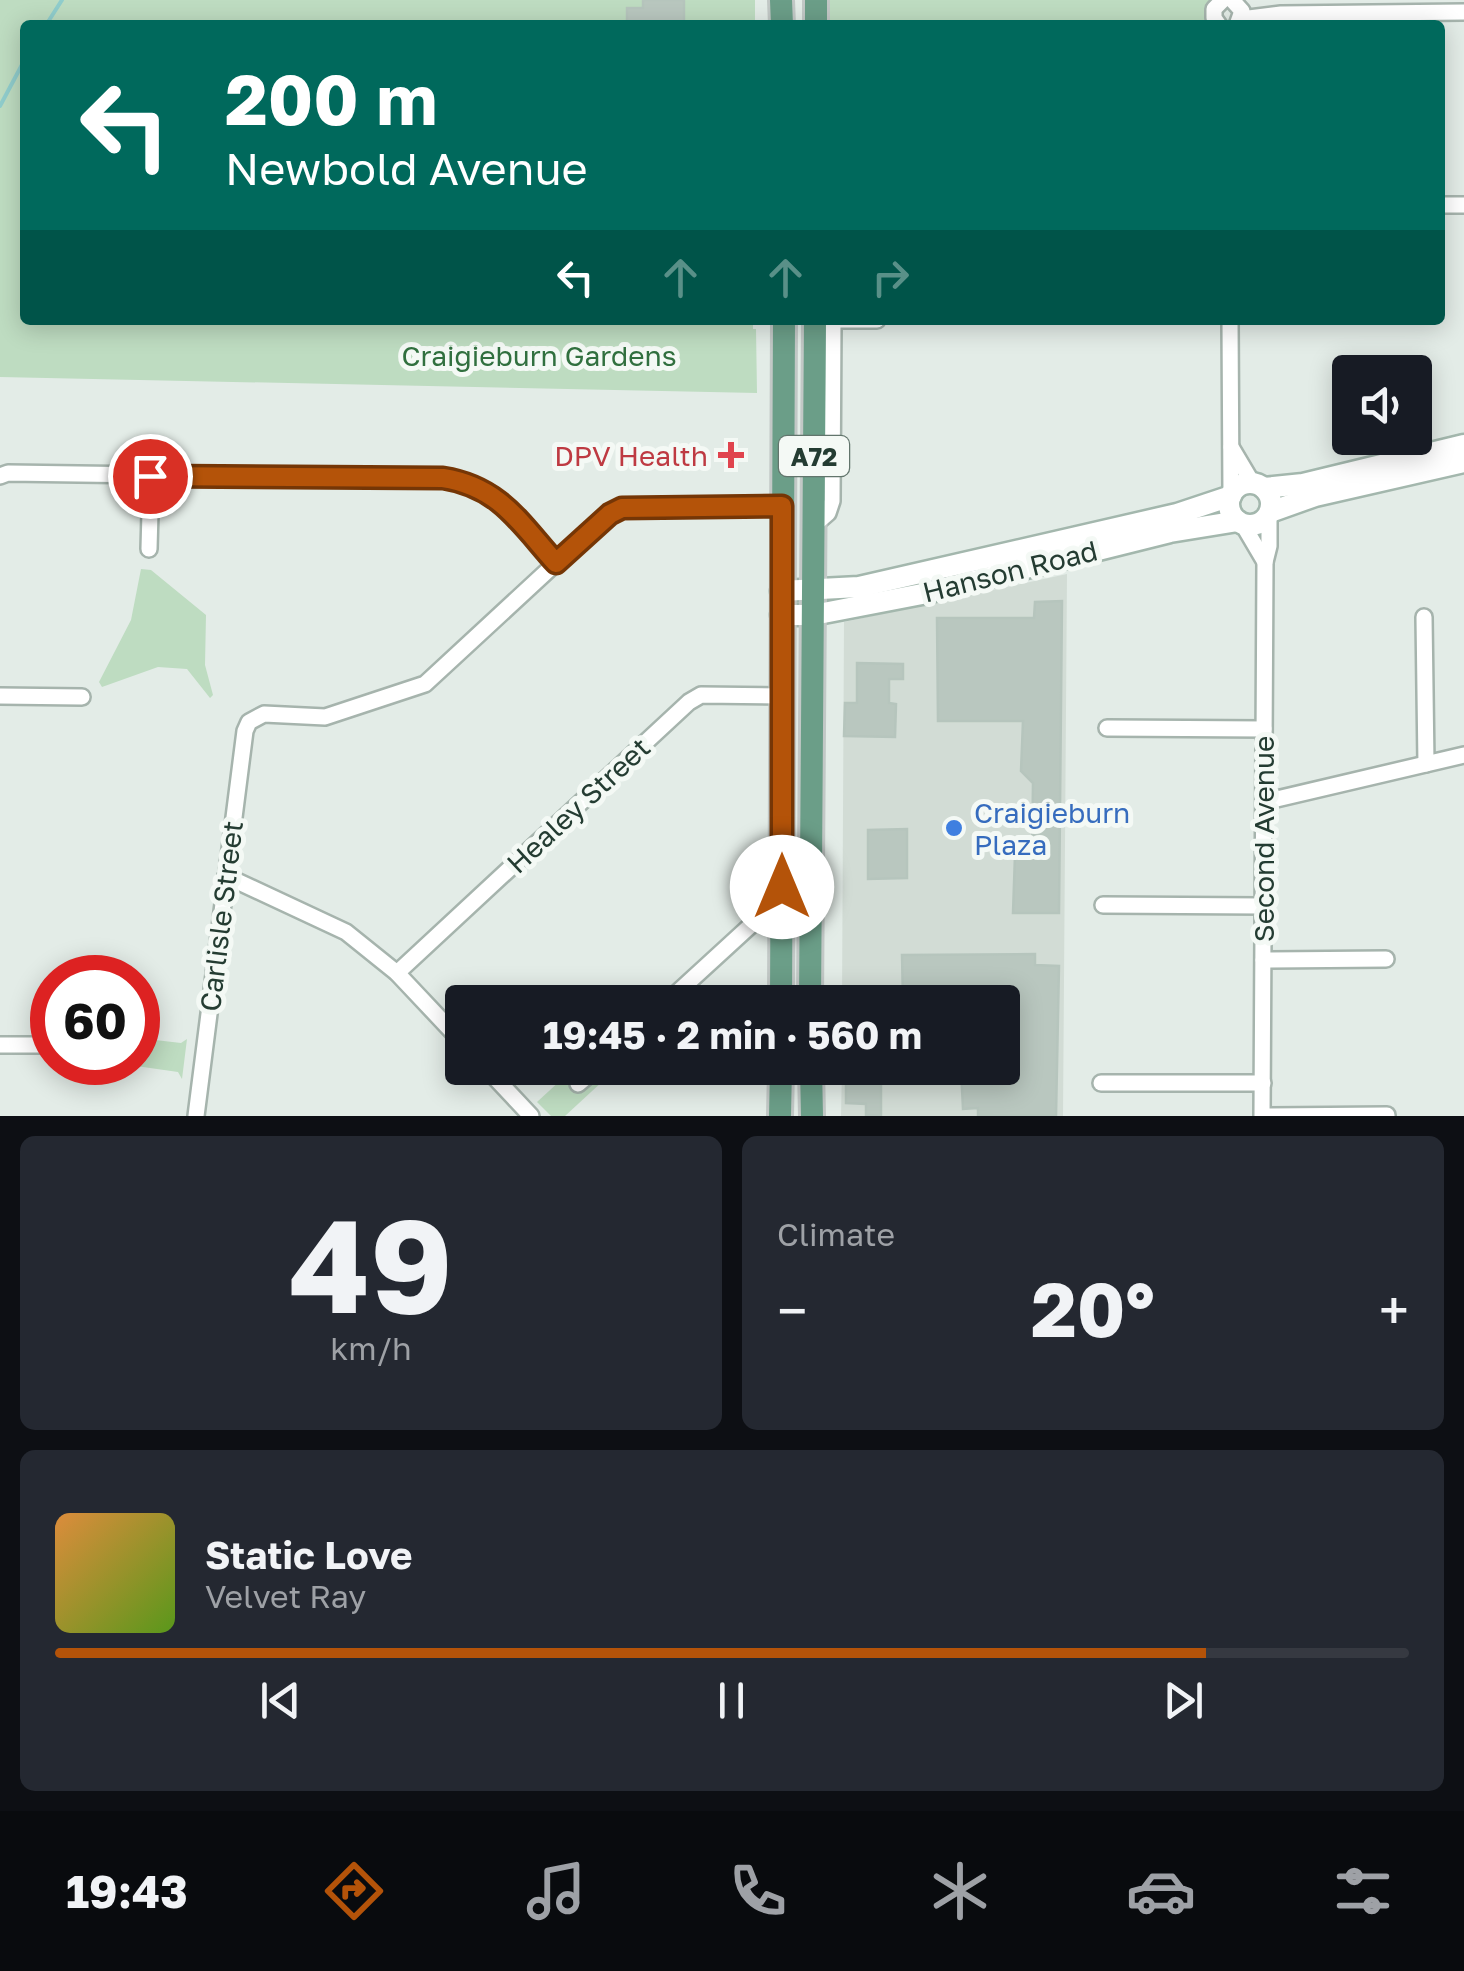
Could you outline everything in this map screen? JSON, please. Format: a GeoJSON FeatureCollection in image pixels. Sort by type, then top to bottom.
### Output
{"type":"FeatureCollection","features":[{"type":"Feature","properties":{"kind":"main road","name":"A72"},"geometry":{"type":"LineString","coordinates":[[782,985],[784,325]]}},
{"type":"Feature","properties":{"kind":"main road","name":"A72"},"geometry":{"type":"LineString","coordinates":[[810,985],[815,325]]}},
{"type":"Feature","properties":{"kind":"main road"},"geometry":{"type":"LineString","coordinates":[[780,1116],[781,1085]]}},
{"type":"Feature","properties":{"kind":"main road"},"geometry":{"type":"LineString","coordinates":[[811,1085],[812,1116]]}},
{"type":"Feature","properties":{"kind":"street"},"geometry":{"type":"LineString","coordinates":[[1216,20],[1213,14],[1231,6],[1281,14],[1406,6],[1464,12]]}},
{"type":"Feature","properties":{"kind":"street"},"geometry":{"type":"LineString","coordinates":[[813,526],[828,513],[832,501],[832,325]]}},
{"type":"Feature","properties":{"kind":"street"},"geometry":{"type":"LineString","coordinates":[[1230,325],[1231,513],[1266,562]]}},
{"type":"Feature","properties":{"kind":"street"},"geometry":{"type":"LineString","coordinates":[[1231,496],[1240,486],[1303,484],[1464,445]]}},
{"type":"Feature","properties":{"kind":"street"},"geometry":{"type":"LineString","coordinates":[[1232,448],[1258,486],[1270,496],[1269,513]]}},
{"type":"Feature","properties":{"kind":"street"},"geometry":{"type":"LineString","coordinates":[[1240,522],[1260,523],[1269,513],[1315,496],[1464,462]]}},
{"type":"Feature","properties":{"kind":"street"},"geometry":{"type":"LineString","coordinates":[[0,476],[8,473],[443,478],[497,498],[556,563],[610,514],[622,508],[782,506]]}},
{"type":"Feature","properties":{"kind":"street"},"geometry":{"type":"LineString","coordinates":[[149,549],[150,476]]}},
{"type":"Feature","properties":{"kind":"street","name":"Hanson Road"},"geometry":{"type":"LineString","coordinates":[[782,603],[813,592],[888,580],[1177,514],[1231,496]]}},
{"type":"Feature","properties":{"kind":"street","name":"Second Avenue"},"geometry":{"type":"LineString","coordinates":[[1262,1116],[1269,513]]}},
{"type":"Feature","properties":{"kind":"street","name":"Hanson Road"},"geometry":{"type":"LineString","coordinates":[[782,603],[813,616],[922,594],[1201,524],[1240,522]]}},
{"type":"Feature","properties":{"kind":"street","name":"Carlisle Street"},"geometry":{"type":"LineString","coordinates":[[196,1116],[245,731],[252,718],[264,714],[325,717],[425,684],[556,563]]}},
{"type":"Feature","properties":{"kind":"street"},"geometry":{"type":"LineString","coordinates":[[1424,617],[1426,764]]}},
{"type":"Feature","properties":{"kind":"street","name":"Healey Street"},"geometry":{"type":"LineString","coordinates":[[397,973],[689,702],[712,694],[781,696]]}},
{"type":"Feature","properties":{"kind":"street"},"geometry":{"type":"LineString","coordinates":[[0,696],[82,697]]}},
{"type":"Feature","properties":{"kind":"street"},"geometry":{"type":"LineString","coordinates":[[1107,728],[1264,729]]}},
{"type":"Feature","properties":{"kind":"street"},"geometry":{"type":"LineString","coordinates":[[1264,802],[1464,755]]}},
{"type":"Feature","properties":{"kind":"street"},"geometry":{"type":"LineString","coordinates":[[226,876],[346,932],[397,973],[445,1024]]}},
{"type":"Feature","properties":{"kind":"street"},"geometry":{"type":"LineString","coordinates":[[1102,905],[1263,906]]}},
{"type":"Feature","properties":{"kind":"street"},"geometry":{"type":"LineString","coordinates":[[687,985],[762,916],[782,909]]}},
{"type":"Feature","properties":{"kind":"street"},"geometry":{"type":"LineString","coordinates":[[1263,960],[1386,960]]}},
{"type":"Feature","properties":{"kind":"street"},"geometry":{"type":"LineString","coordinates":[[0,1044],[30,1045]]}},
{"type":"Feature","properties":{"kind":"street"},"geometry":{"type":"LineString","coordinates":[[1101,1083],[1262,1083]]}},
{"type":"Feature","properties":{"kind":"street"},"geometry":{"type":"LineString","coordinates":[[502,1085],[531,1116]]}},
{"type":"Feature","properties":{"kind":"street"},"geometry":{"type":"LineString","coordinates":[[1262,1116],[1386,1114]]}},
{"type":"Feature","properties":{"kind":"shaded area","name":"Craigieburn Plaza"},"geometry":{"type":"Polygon","coordinates":[[[1067,574],[1063,1116],[841,1116],[842,1085],[1020,1085],[1020,985],[842,985],[844,622],[1067,574]]]}},
{"type":"Feature","properties":{"kind":"green space","name":"Craigieburn Gardens"},"geometry":{"type":"Polygon","coordinates":[[[0,0],[755,0],[755,20],[20,20],[20,325],[753,325],[757,393],[0,377],[0,0]]]}},
{"type":"Feature","properties":{"kind":"green space"},"geometry":{"type":"Polygon","coordinates":[[[824,0],[1212,0],[1212,20],[823,20],[824,0]]]}},
{"type":"Feature","properties":{"kind":"green space"},"geometry":{"type":"Polygon","coordinates":[[[141,569],[151,570],[206,615],[205,665],[213,695],[210,698],[187,669],[158,667],[102,687],[99,682],[131,620],[141,569]]]}},
{"type":"Feature","properties":{"kind":"green space"},"geometry":{"type":"Polygon","coordinates":[[[187,1039],[182,1079],[178,1072],[160,1069],[160,1041],[181,1043],[187,1039]]]}},
{"type":"Feature","properties":{"kind":"green space"},"geometry":{"type":"Polygon","coordinates":[[[556,1085],[599,1085],[565,1116],[551,1116],[537,1102],[556,1085]]]}},
{"type":"Feature","properties":{"kind":"building"},"geometry":{"type":"Polygon","coordinates":[[[643,0],[684,0],[684,20],[627,20],[627,8],[643,8],[643,0]]]}},
{"type":"Feature","properties":{"kind":"building"},"geometry":{"type":"Polygon","coordinates":[[[1062,601],[1059,913],[1013,913],[1015,855],[1032,856],[1033,783],[1021,771],[1023,721],[938,721],[937,618],[1034,618],[1035,602],[1062,601]]]}},
{"type":"Feature","properties":{"kind":"building"},"geometry":{"type":"Polygon","coordinates":[[[857,663],[903,664],[903,679],[889,679],[889,703],[896,704],[895,737],[844,736],[845,703],[857,703],[857,663]]]}},
{"type":"Feature","properties":{"kind":"building"},"geometry":{"type":"Polygon","coordinates":[[[907,829],[907,878],[868,879],[868,830],[907,829]]]}},
{"type":"Feature","properties":{"kind":"building"},"geometry":{"type":"Polygon","coordinates":[[[1035,954],[1035,965],[1059,966],[1056,1116],[978,1116],[978,1108],[963,1109],[962,1085],[1020,1085],[1020,985],[903,985],[902,955],[1035,954]]]}},
{"type":"Feature","properties":{"kind":"building"},"geometry":{"type":"Polygon","coordinates":[[[846,1085],[881,1085],[881,1116],[866,1115],[866,1104],[846,1103],[846,1085]]]}},
{"type":"Feature","properties":{"kind":"waterway"},"geometry":{"type":"LineString","coordinates":[[49,20],[62,0]]}},
{"type":"Feature","properties":{"kind":"waterway"},"geometry":{"type":"LineString","coordinates":[[0,106],[20,68]]}},
{"type":"Feature","properties":{"kind":"place","name":"DPV Health"},"geometry":{"type":"Point","coordinates":[731,455]}},
{"type":"Feature","properties":{"kind":"place","name":"Craigieburn Plaza"},"geometry":{"type":"Point","coordinates":[954,828]}},
{"type":"Feature","properties":{"kind":"route"},"geometry":{"type":"LineString","coordinates":[[150,476],[443,478],[462,482],[497,498],[556,563],[610,514],[622,508],[782,506],[782,887]]}}]}
